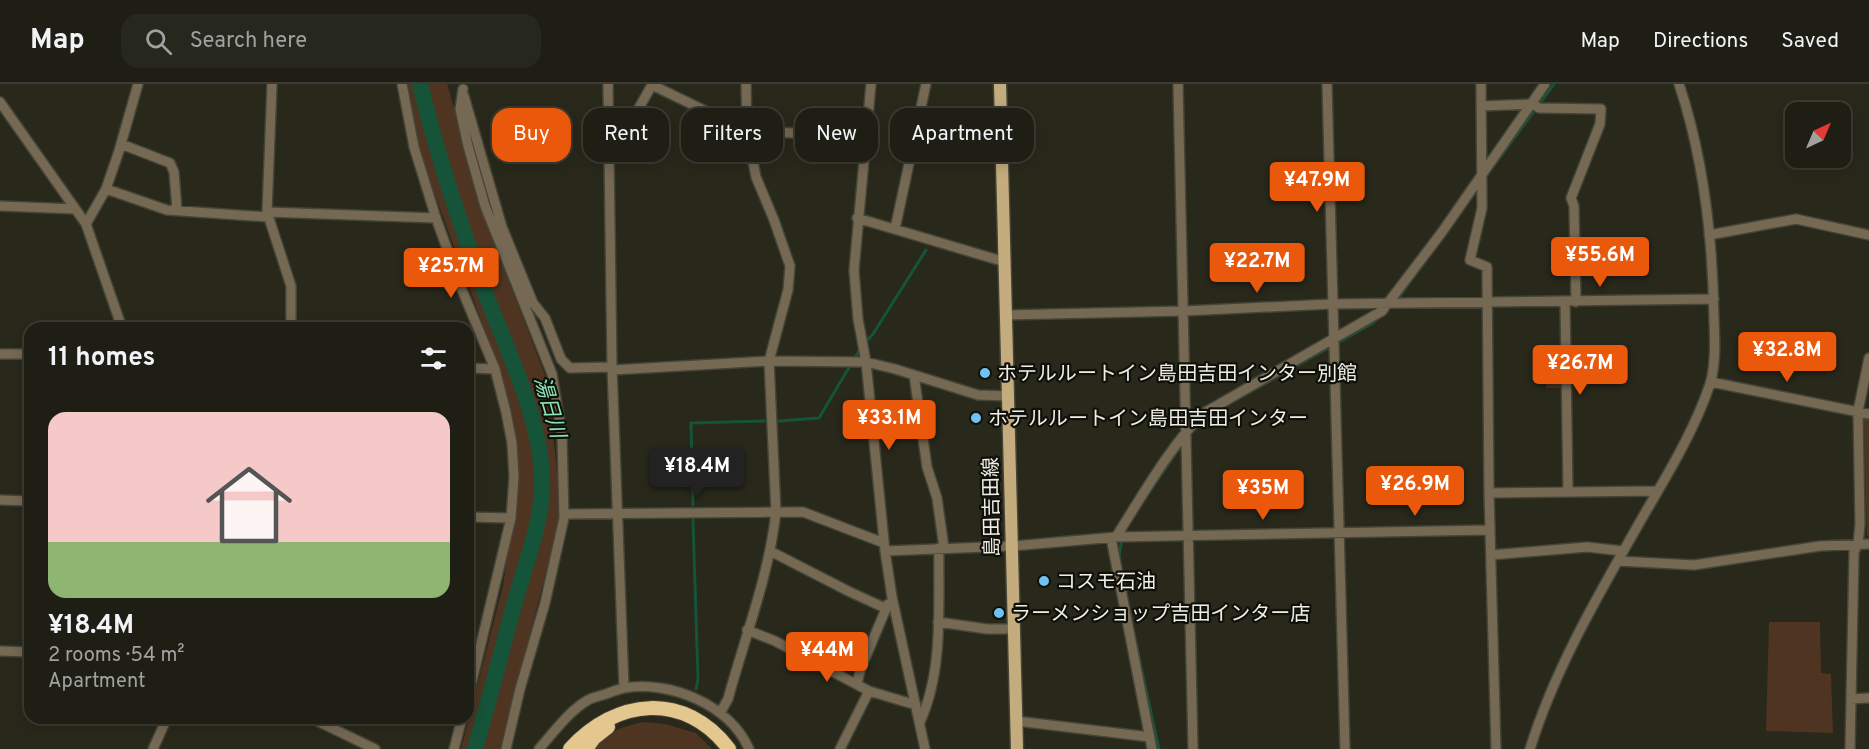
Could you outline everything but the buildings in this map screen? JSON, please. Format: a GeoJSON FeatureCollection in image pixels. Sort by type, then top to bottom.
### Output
{"type":"FeatureCollection","features":[{"type":"Feature","properties":{"kind":"highway"},"geometry":{"type":"LineString","coordinates":[[570,749],[586,732],[606,719],[647,707],[672,710],[696,719],[715,733],[729,749]]}},
{"type":"Feature","properties":{"kind":"highway"},"geometry":{"type":"LineString","coordinates":[[586,749],[594,738],[612,724],[650,715],[674,718],[687,723],[708,736],[720,749]]}},
{"type":"Feature","properties":{"kind":"main road","name":"島田吉田線"},"geometry":{"type":"LineString","coordinates":[[1000,84],[1017,749]]}},
{"type":"Feature","properties":{"kind":"street"},"geometry":{"type":"LineString","coordinates":[[86,224],[106,189],[138,84]]}},
{"type":"Feature","properties":{"kind":"street"},"geometry":{"type":"LineString","coordinates":[[272,84],[268,214],[291,286],[291,322]]}},
{"type":"Feature","properties":{"kind":"street"},"geometry":{"type":"LineString","coordinates":[[402,84],[414,147],[460,285],[495,369],[512,443],[514,477],[511,518],[474,658]]}},
{"type":"Feature","properties":{"kind":"street"},"geometry":{"type":"LineString","coordinates":[[608,84],[608,108]]}},
{"type":"Feature","properties":{"kind":"street"},"geometry":{"type":"LineString","coordinates":[[746,84],[747,108]]}},
{"type":"Feature","properties":{"kind":"street"},"geometry":{"type":"LineString","coordinates":[[869,108],[871,84]]}},
{"type":"Feature","properties":{"kind":"street"},"geometry":{"type":"LineString","coordinates":[[895,229],[926,84]]}},
{"type":"Feature","properties":{"kind":"street"},"geometry":{"type":"LineString","coordinates":[[1178,84],[1186,412],[1184,436],[1193,749]]}},
{"type":"Feature","properties":{"kind":"street"},"geometry":{"type":"LineString","coordinates":[[1327,84],[1345,749]]}},
{"type":"Feature","properties":{"kind":"street"},"geometry":{"type":"LineString","coordinates":[[1481,84],[1482,208],[1470,260],[1486,267],[1496,749]]}},
{"type":"Feature","properties":{"kind":"street"},"geometry":{"type":"LineString","coordinates":[[1152,749],[1114,538],[1184,436],[1204,413],[1382,311],[1534,105],[1545,84]]}},
{"type":"Feature","properties":{"kind":"street"},"geometry":{"type":"LineString","coordinates":[[1530,749],[1541,714],[1564,661],[1684,442],[1711,382],[1714,299],[1709,235],[1698,150],[1679,84]]}},
{"type":"Feature","properties":{"kind":"street"},"geometry":{"type":"LineString","coordinates":[[639,108],[652,85],[700,108]]}},
{"type":"Feature","properties":{"kind":"street"},"geometry":{"type":"LineString","coordinates":[[462,86],[502,227],[533,303],[544,318],[561,359],[570,368],[612,369],[770,361],[845,362],[863,359],[978,395],[1008,396]]}},
{"type":"Feature","properties":{"kind":"street"},"geometry":{"type":"LineString","coordinates":[[462,86],[460,109],[485,206],[552,374],[562,436],[564,514],[545,603],[520,689],[506,749]]}},
{"type":"Feature","properties":{"kind":"street"},"geometry":{"type":"LineString","coordinates":[[0,102],[86,224],[120,322]]}},
{"type":"Feature","properties":{"kind":"street"},"geometry":{"type":"LineString","coordinates":[[1482,106],[1534,105],[1601,109],[1600,124],[1571,198],[1574,206],[1576,302]]}},
{"type":"Feature","properties":{"kind":"street"},"geometry":{"type":"LineString","coordinates":[[121,144],[170,162],[174,172],[177,210]]}},
{"type":"Feature","properties":{"kind":"street"},"geometry":{"type":"LineString","coordinates":[[609,162],[612,369],[624,688]]}},
{"type":"Feature","properties":{"kind":"street"},"geometry":{"type":"LineString","coordinates":[[720,713],[728,699],[770,551],[776,512],[770,361],[789,290],[790,266],[756,177],[753,162]]}},
{"type":"Feature","properties":{"kind":"street"},"geometry":{"type":"LineString","coordinates":[[863,162],[854,270],[863,359],[884,547],[892,597],[925,749]]}},
{"type":"Feature","properties":{"kind":"street"},"geometry":{"type":"LineString","coordinates":[[106,189],[167,210],[436,218]]}},
{"type":"Feature","properties":{"kind":"street"},"geometry":{"type":"LineString","coordinates":[[0,206],[75,209]]}},
{"type":"Feature","properties":{"kind":"street"},"geometry":{"type":"LineString","coordinates":[[857,218],[1005,262]]}},
{"type":"Feature","properties":{"kind":"street"},"geometry":{"type":"LineString","coordinates":[[1709,235],[1796,219],[1869,235]]}},
{"type":"Feature","properties":{"kind":"street"},"geometry":{"type":"LineString","coordinates":[[1006,315],[1332,304],[1714,299]]}},
{"type":"Feature","properties":{"kind":"street"},"geometry":{"type":"LineString","coordinates":[[1565,302],[1568,491]]}},
{"type":"Feature","properties":{"kind":"street"},"geometry":{"type":"LineString","coordinates":[[0,354],[24,354]]}},
{"type":"Feature","properties":{"kind":"street"},"geometry":{"type":"LineString","coordinates":[[1850,749],[1854,552],[1858,544],[1860,524],[1858,411],[1869,358]]}},
{"type":"Feature","properties":{"kind":"street"},"geometry":{"type":"LineString","coordinates":[[552,374],[566,364]]}},
{"type":"Feature","properties":{"kind":"street"},"geometry":{"type":"LineString","coordinates":[[474,368],[495,369]]}},
{"type":"Feature","properties":{"kind":"street"},"geometry":{"type":"LineString","coordinates":[[914,375],[927,466],[936,498],[941,548],[934,675],[927,706],[920,722]]}},
{"type":"Feature","properties":{"kind":"street"},"geometry":{"type":"LineString","coordinates":[[1711,382],[1869,414]]}},
{"type":"Feature","properties":{"kind":"street"},"geometry":{"type":"LineString","coordinates":[[1489,493],[1658,491]]}},
{"type":"Feature","properties":{"kind":"street"},"geometry":{"type":"LineString","coordinates":[[0,500],[24,501]]}},
{"type":"Feature","properties":{"kind":"street"},"geometry":{"type":"LineString","coordinates":[[564,514],[803,512],[884,547],[941,548],[1012,546],[1128,537],[1490,530]]}},
{"type":"Feature","properties":{"kind":"street"},"geometry":{"type":"LineString","coordinates":[[474,517],[511,518]]}},
{"type":"Feature","properties":{"kind":"street"},"geometry":{"type":"LineString","coordinates":[[1618,561],[1694,565],[1820,546],[1869,544]]}},
{"type":"Feature","properties":{"kind":"street"},"geometry":{"type":"LineString","coordinates":[[1491,555],[1587,547],[1623,551]]}},
{"type":"Feature","properties":{"kind":"street"},"geometry":{"type":"LineString","coordinates":[[770,551],[885,608]]}},
{"type":"Feature","properties":{"kind":"street"},"geometry":{"type":"LineString","coordinates":[[857,683],[885,608],[892,597]]}},
{"type":"Feature","properties":{"kind":"street"},"geometry":{"type":"LineString","coordinates":[[938,622],[987,629],[1014,629]]}},
{"type":"Feature","properties":{"kind":"street"},"geometry":{"type":"LineString","coordinates":[[747,630],[776,640],[869,691],[916,705]]}},
{"type":"Feature","properties":{"kind":"street"},"geometry":{"type":"LineString","coordinates":[[0,651],[24,652]]}},
{"type":"Feature","properties":{"kind":"street"},"geometry":{"type":"LineString","coordinates":[[539,749],[562,722],[589,700],[624,688],[674,691],[698,699],[734,724],[749,749]]}},
{"type":"Feature","properties":{"kind":"street"},"geometry":{"type":"LineString","coordinates":[[840,749],[869,691]]}},
{"type":"Feature","properties":{"kind":"street"},"geometry":{"type":"LineString","coordinates":[[1851,699],[1869,698]]}},
{"type":"Feature","properties":{"kind":"street"},"geometry":{"type":"LineString","coordinates":[[1016,721],[1150,737]]}},
{"type":"Feature","properties":{"kind":"street"},"geometry":{"type":"LineString","coordinates":[[153,749],[163,724]]}},
{"type":"Feature","properties":{"kind":"street"},"geometry":{"type":"LineString","coordinates":[[323,724],[375,749]]}},
{"type":"Feature","properties":{"kind":"street"},"geometry":{"type":"LineString","coordinates":[[454,749],[460,724]]}},
{"type":"Feature","properties":{"kind":"shaded area"},"geometry":{"type":"Polygon","coordinates":[[[406,84],[447,84],[493,240],[548,383],[561,514],[500,749],[461,749],[467,724],[474,724],[474,699],[503,586],[519,473],[503,379],[420,154],[406,84]]]}},
{"type":"Feature","properties":{"kind":"shaded area"},"geometry":{"type":"Polygon","coordinates":[[[1546,363],[1561,363],[1562,388],[1546,388],[1546,363]]]}},
{"type":"Feature","properties":{"kind":"shaded area"},"geometry":{"type":"Polygon","coordinates":[[[1864,417],[1869,419],[1869,537],[1867,536],[1864,417]]]}},
{"type":"Feature","properties":{"kind":"shaded area"},"geometry":{"type":"Polygon","coordinates":[[[1769,622],[1820,622],[1821,673],[1831,674],[1833,733],[1766,731],[1769,622]]]}},
{"type":"Feature","properties":{"kind":"shaded area"},"geometry":{"type":"Polygon","coordinates":[[[644,722],[665,724],[696,733],[712,749],[595,749],[617,730],[644,722]]]}},
{"type":"Feature","properties":{"kind":"waterway","name":"湯日川"},"geometry":{"type":"LineString","coordinates":[[420,84],[463,231],[530,410],[541,464],[541,505],[535,534],[475,749]]}},
{"type":"Feature","properties":{"kind":"waterway"},"geometry":{"type":"LineString","coordinates":[[1484,179],[1554,84]]}},
{"type":"Feature","properties":{"kind":"waterway"},"geometry":{"type":"LineString","coordinates":[[1396,301],[1435,248]]}},
{"type":"Feature","properties":{"kind":"waterway"},"geometry":{"type":"LineString","coordinates":[[864,344],[873,334],[926,250]]}},
{"type":"Feature","properties":{"kind":"waterway"},"geometry":{"type":"LineString","coordinates":[[1197,427],[1209,415],[1373,323],[1378,318]]}},
{"type":"Feature","properties":{"kind":"waterway"},"geometry":{"type":"LineString","coordinates":[[779,421],[819,418],[860,349]]}},
{"type":"Feature","properties":{"kind":"waterway"},"geometry":{"type":"LineString","coordinates":[[693,505],[691,423],[764,421]]}},
{"type":"Feature","properties":{"kind":"waterway"},"geometry":{"type":"LineString","coordinates":[[1144,500],[1183,443]]}},
{"type":"Feature","properties":{"kind":"waterway"},"geometry":{"type":"LineString","coordinates":[[693,520],[698,680],[696,689]]}},
{"type":"Feature","properties":{"kind":"waterway"},"geometry":{"type":"LineString","coordinates":[[1119,556],[1122,539]]}},
{"type":"Feature","properties":{"kind":"waterway"},"geometry":{"type":"LineString","coordinates":[[1135,639],[1159,749]]}},
{"type":"Feature","properties":{"kind":"place","name":"ホテルルートイン島田吉田インター別館"},"geometry":{"type":"Point","coordinates":[985,373]}},
{"type":"Feature","properties":{"kind":"place","name":"ホテルルートイン島田吉田インター"},"geometry":{"type":"Point","coordinates":[976,418]}},
{"type":"Feature","properties":{"kind":"place","name":"コスモ石油"},"geometry":{"type":"Point","coordinates":[1044,581]}},
{"type":"Feature","properties":{"kind":"place","name":"ラーメンショップ吉田インター店"},"geometry":{"type":"Point","coordinates":[999,613]}}]}
